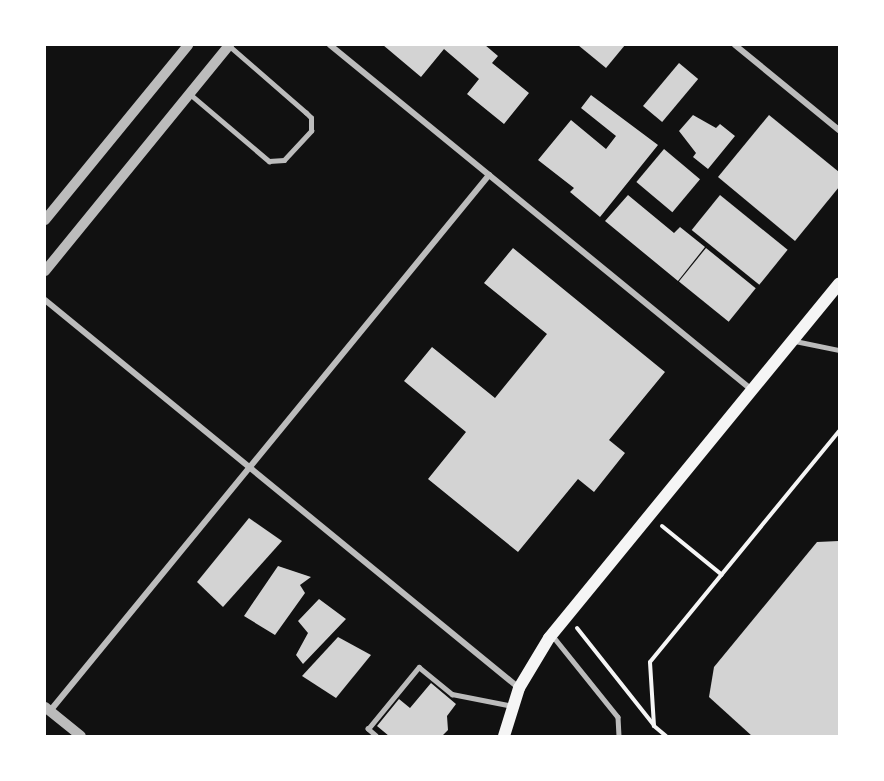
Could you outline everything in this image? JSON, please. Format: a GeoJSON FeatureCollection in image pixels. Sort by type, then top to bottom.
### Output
{"type":"FeatureCollection","features":[{"type":"Feature","properties":{"kind":"main road"},"geometry":{"type":"LineString","coordinates":[[504,736],[519,688],[552,635],[839,284]]}},
{"type":"Feature","properties":{"kind":"street"},"geometry":{"type":"LineString","coordinates":[[45,220],[188,45]]}},
{"type":"Feature","properties":{"kind":"street"},"geometry":{"type":"LineString","coordinates":[[45,271],[229,45]]}},
{"type":"Feature","properties":{"kind":"street"},"geometry":{"type":"LineString","coordinates":[[330,45],[752,390]]}},
{"type":"Feature","properties":{"kind":"street"},"geometry":{"type":"LineString","coordinates":[[735,45],[836,127],[839,118]]}},
{"type":"Feature","properties":{"kind":"street"},"geometry":{"type":"LineString","coordinates":[[81,736],[48,709],[489,175]]}},
{"type":"Feature","properties":{"kind":"street"},"geometry":{"type":"LineString","coordinates":[[45,300],[519,688]]}},
{"type":"Feature","properties":{"kind":"lane"},"geometry":{"type":"LineString","coordinates":[[190,94],[269,161],[284,160],[310,130],[310,118],[306,113],[229,45]]}},
{"type":"Feature","properties":{"kind":"lane"},"geometry":{"type":"LineString","coordinates":[[793,340],[839,350]]}},
{"type":"Feature","properties":{"kind":"lane"},"geometry":{"type":"LineString","coordinates":[[552,635],[618,717],[619,736]]}},
{"type":"Feature","properties":{"kind":"lane"},"geometry":{"type":"LineString","coordinates":[[376,736],[368,729],[419,668],[452,694],[513,705]]}},
{"type":"Feature","properties":{"kind":"path"},"geometry":{"type":"LineString","coordinates":[[654,726],[650,662],[839,431]]}},
{"type":"Feature","properties":{"kind":"path"},"geometry":{"type":"LineString","coordinates":[[650,516],[722,575]]}},
{"type":"Feature","properties":{"kind":"path"},"geometry":{"type":"LineString","coordinates":[[567,616],[654,726],[666,736]]}},
{"type":"Feature","properties":{"kind":"building"},"geometry":{"type":"Polygon","coordinates":[[[383,45],[485,45],[498,56],[492,63],[529,93],[504,124],[467,94],[479,79],[444,49],[421,77],[383,45]]]}},
{"type":"Feature","properties":{"kind":"building"},"geometry":{"type":"Polygon","coordinates":[[[578,45],[625,45],[606,68],[578,45]]]}},
{"type":"Feature","properties":{"kind":"building"},"geometry":{"type":"Polygon","coordinates":[[[679,63],[698,79],[662,122],[643,106],[679,63]]]}},
{"type":"Feature","properties":{"kind":"building"},"geometry":{"type":"Polygon","coordinates":[[[591,95],[658,145],[600,217],[570,192],[574,188],[538,160],[571,120],[606,149],[616,136],[581,108],[591,95]]]}},
{"type":"Feature","properties":{"kind":"building"},"geometry":{"type":"Polygon","coordinates":[[[693,115],[716,128],[720,124],[735,136],[708,169],[693,157],[696,153],[679,131],[693,115]]]}},
{"type":"Feature","properties":{"kind":"building"},"geometry":{"type":"Polygon","coordinates":[[[769,115],[839,172],[839,187],[795,241],[718,177],[769,115]]]}},
{"type":"Feature","properties":{"kind":"building"},"geometry":{"type":"Polygon","coordinates":[[[664,149],[700,179],[672,212],[636,182],[664,149]]]}},
{"type":"Feature","properties":{"kind":"building"},"geometry":{"type":"Polygon","coordinates":[[[628,195],[674,233],[680,227],[705,247],[678,281],[605,221],[628,195]]]}},
{"type":"Feature","properties":{"kind":"building"},"geometry":{"type":"Polygon","coordinates":[[[720,195],[788,250],[759,285],[692,230],[720,195]]]}},
{"type":"Feature","properties":{"kind":"building"},"geometry":{"type":"Polygon","coordinates":[[[513,248],[665,372],[609,440],[625,453],[594,492],[578,479],[518,552],[428,479],[466,432],[404,381],[432,347],[495,398],[547,334],[484,283],[513,248]]]}},
{"type":"Feature","properties":{"kind":"building"},"geometry":{"type":"Polygon","coordinates":[[[706,248],[756,288],[729,322],[679,281],[706,248]]]}},
{"type":"Feature","properties":{"kind":"building"},"geometry":{"type":"Polygon","coordinates":[[[249,518],[282,541],[223,607],[197,582],[249,518]]]}},
{"type":"Feature","properties":{"kind":"building"},"geometry":{"type":"Polygon","coordinates":[[[839,541],[839,736],[752,736],[709,697],[714,667],[817,542],[839,541]]]}},
{"type":"Feature","properties":{"kind":"building"},"geometry":{"type":"Polygon","coordinates":[[[278,566],[311,577],[300,585],[305,593],[275,635],[244,616],[278,566]]]}},
{"type":"Feature","properties":{"kind":"building"},"geometry":{"type":"Polygon","coordinates":[[[319,599],[346,619],[303,664],[296,655],[308,633],[298,621],[319,599]]]}},
{"type":"Feature","properties":{"kind":"building"},"geometry":{"type":"Polygon","coordinates":[[[338,637],[371,655],[336,698],[302,676],[338,637]]]}},
{"type":"Feature","properties":{"kind":"building"},"geometry":{"type":"Polygon","coordinates":[[[431,683],[456,704],[447,716],[448,730],[442,736],[389,736],[377,726],[399,699],[410,708],[431,683]]]}}]}
